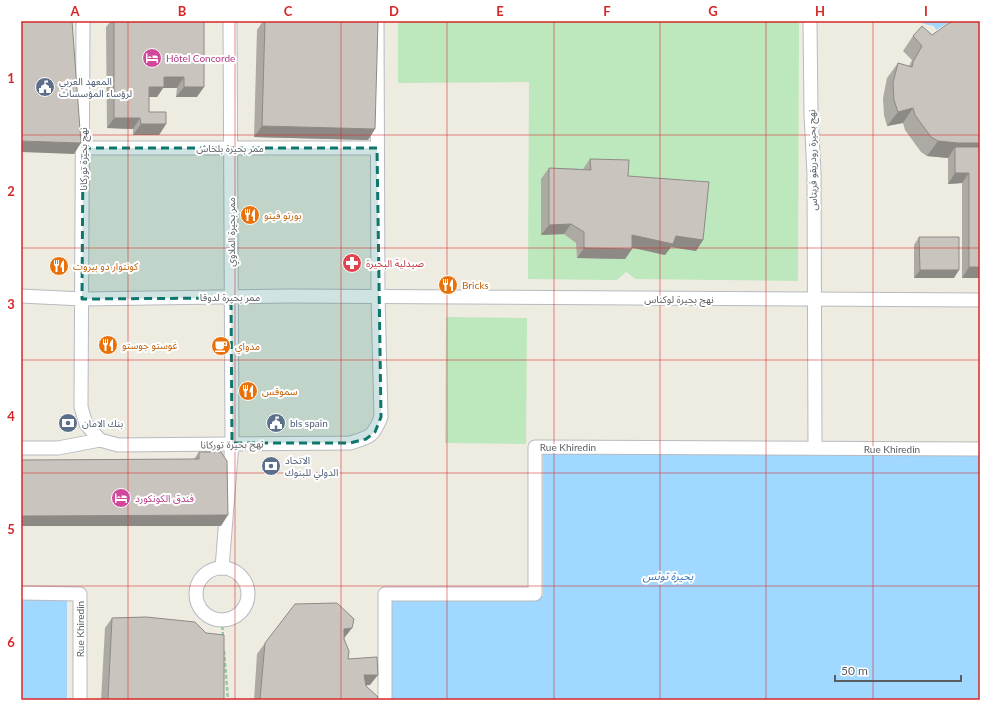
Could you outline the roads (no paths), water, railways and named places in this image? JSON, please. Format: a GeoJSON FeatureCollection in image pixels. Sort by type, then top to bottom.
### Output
{"type":"FeatureCollection","features":[{"type":"Feature","properties":{"kind":"street","name":"نهج بحيرة توركانا"},"geometry":{"type":"LineString","coordinates":[[83,21],[81,407],[86,424],[100,440],[118,446],[232,443],[350,443],[366,438],[375,432],[381,417],[378,296],[377,21]]}},
{"type":"Feature","properties":{"kind":"street","name":"ممر بحيرة الملاوي"},"geometry":{"type":"LineString","coordinates":[[222,568],[232,443],[230,21]]}},
{"type":"Feature","properties":{"kind":"street","name":"نهج بحيرة رودريقو فريتاس"},"geometry":{"type":"LineString","coordinates":[[810,21],[811,114],[814,174],[815,448]]}},
{"type":"Feature","properties":{"kind":"street","name":"ممر بحيرة بلخاش"},"geometry":{"type":"LineString","coordinates":[[83,148],[377,148]]}},
{"type":"Feature","properties":{"kind":"street","name":"ممر بحيرة لدوقا"},"geometry":{"type":"LineString","coordinates":[[21,296],[82,298],[231,298],[289,296],[378,296]]}},
{"type":"Feature","properties":{"kind":"street","name":"نهج بحيرة لوكناس"},"geometry":{"type":"LineString","coordinates":[[378,296],[980,300]]}},
{"type":"Feature","properties":{"kind":"street"},"geometry":{"type":"LineString","coordinates":[[21,448],[58,448],[100,440]]}},
{"type":"Feature","properties":{"kind":"street","name":"Rue Khiredin"},"geometry":{"type":"LineString","coordinates":[[385,700],[385,594],[535,594],[535,447],[980,449]]}},
{"type":"Feature","properties":{"kind":"street"},"geometry":{"type":"LineString","coordinates":[[222,568],[232,570],[241,575],[246,584],[248,594],[246,604],[240,612],[232,618],[222,620],[212,618],[203,612],[198,604],[196,593],[198,583],[204,575],[212,570],[222,568]]}},
{"type":"Feature","properties":{"kind":"street","name":"Rue Khiredin"},"geometry":{"type":"LineString","coordinates":[[21,593],[80,594],[80,700]]}},
{"type":"Feature","properties":{"kind":"water"},"geometry":{"type":"Polygon","coordinates":[[[922,21],[951,21],[936,30],[934,26],[924,24],[922,21]]]}},
{"type":"Feature","properties":{"kind":"water","name":"بحيرة تونس"},"geometry":{"type":"Polygon","coordinates":[[[543,448],[980,455],[980,700],[391,700],[391,596],[543,596],[543,448]]]}},
{"type":"Feature","properties":{"kind":"water"},"geometry":{"type":"Polygon","coordinates":[[[21,595],[67,595],[67,700],[21,700],[21,595]]]}},
{"type":"Feature","properties":{"kind":"place","name":"Hôtel Concorde"},"geometry":{"type":"Point","coordinates":[152,58]}},
{"type":"Feature","properties":{"kind":"place","name":"المعهد العربي لرؤساء المؤسسات"},"geometry":{"type":"Point","coordinates":[45,87]}},
{"type":"Feature","properties":{"kind":"place","name":"بورتو فينو"},"geometry":{"type":"Point","coordinates":[250,215]}},
{"type":"Feature","properties":{"kind":"place","name":"صيدلية البحيرة"},"geometry":{"type":"Point","coordinates":[352,263]}},
{"type":"Feature","properties":{"kind":"place","name":"كونتوار دو بيروت"},"geometry":{"type":"Point","coordinates":[59,266]}},
{"type":"Feature","properties":{"kind":"place","name":"Bricks"},"geometry":{"type":"Point","coordinates":[448,285]}},
{"type":"Feature","properties":{"kind":"place","name":"غوستو جوستو"},"geometry":{"type":"Point","coordinates":[108,345]}},
{"type":"Feature","properties":{"kind":"place","name":"مدواي"},"geometry":{"type":"Point","coordinates":[221,346]}},
{"type":"Feature","properties":{"kind":"place","name":"سموقس"},"geometry":{"type":"Point","coordinates":[248,391]}},
{"type":"Feature","properties":{"kind":"place","name":"بنك الامان"},"geometry":{"type":"Point","coordinates":[68,423]}},
{"type":"Feature","properties":{"kind":"place","name":"bls spain"},"geometry":{"type":"Point","coordinates":[276,423]}},
{"type":"Feature","properties":{"kind":"place","name":"الاتحاد الدولي للبنوك"},"geometry":{"type":"Point","coordinates":[271,466]}},
{"type":"Feature","properties":{"kind":"place","name":"فندق الكونكورد"},"geometry":{"type":"Point","coordinates":[121,498]}}]}
